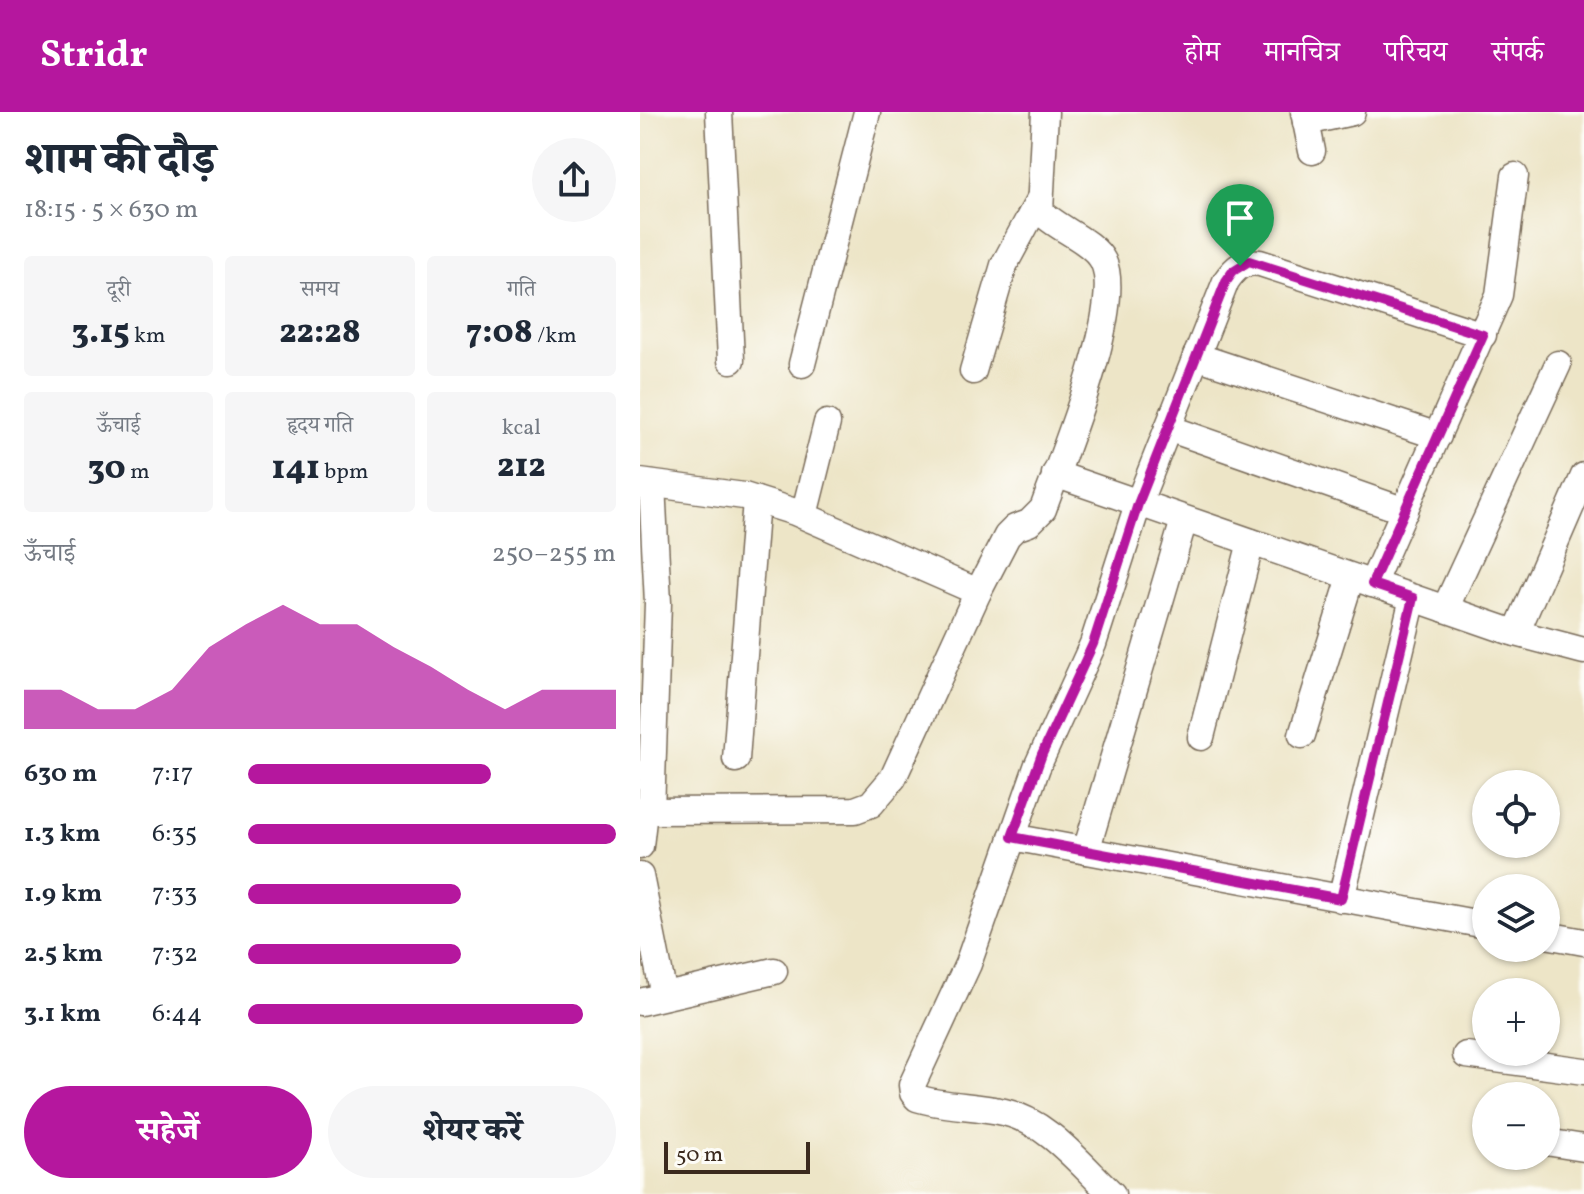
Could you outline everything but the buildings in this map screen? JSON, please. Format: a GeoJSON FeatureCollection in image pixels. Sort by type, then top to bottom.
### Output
{"type":"FeatureCollection","features":[{"type":"Feature","properties":{"kind":"street"},"geometry":{"type":"LineString","coordinates":[[719,112],[731,360]]}},
{"type":"Feature","properties":{"kind":"street"},"geometry":{"type":"LineString","coordinates":[[802,364],[867,112]]}},
{"type":"Feature","properties":{"kind":"street"},"geometry":{"type":"LineString","coordinates":[[645,811],[855,810],[871,804],[893,778],[1007,536],[1015,528],[1029,523],[1043,509],[1100,348],[1107,274],[1102,259],[1040,211],[1045,112]]}},
{"type":"Feature","properties":{"kind":"street"},"geometry":{"type":"LineString","coordinates":[[1312,151],[1305,117],[1352,112]]}},
{"type":"Feature","properties":{"kind":"street"},"geometry":{"type":"LineString","coordinates":[[1302,735],[1362,580],[1405,511],[1499,295],[1515,176]]}},
{"type":"Feature","properties":{"kind":"street"},"geometry":{"type":"LineString","coordinates":[[973,371],[1004,265],[1039,200]]}},
{"type":"Feature","properties":{"kind":"street"},"geometry":{"type":"LineString","coordinates":[[1102,1190],[1049,1135],[1018,1116],[925,1100],[913,1093],[915,1078],[968,964],[1042,754],[1093,644],[1126,500],[1168,428],[1226,281],[1233,271],[1249,261],[1483,335]]}},
{"type":"Feature","properties":{"kind":"street"},"geometry":{"type":"LineString","coordinates":[[1196,356],[1438,436]]}},
{"type":"Feature","properties":{"kind":"street"},"geometry":{"type":"LineString","coordinates":[[1445,609],[1558,364]]}},
{"type":"Feature","properties":{"kind":"street"},"geometry":{"type":"LineString","coordinates":[[804,515],[827,423]]}},
{"type":"Feature","properties":{"kind":"street"},"geometry":{"type":"LineString","coordinates":[[1168,428],[1405,511]]}},
{"type":"Feature","properties":{"kind":"street"},"geometry":{"type":"LineString","coordinates":[[1055,474],[1516,633],[1584,651]]}},
{"type":"Feature","properties":{"kind":"street"},"geometry":{"type":"LineString","coordinates":[[1516,633],[1584,476]]}},
{"type":"Feature","properties":{"kind":"street"},"geometry":{"type":"LineString","coordinates":[[640,846],[645,811],[649,629],[646,483],[756,500],[804,515],[978,592]]}},
{"type":"Feature","properties":{"kind":"street"},"geometry":{"type":"LineString","coordinates":[[736,759],[756,500]]}},
{"type":"Feature","properties":{"kind":"street"},"geometry":{"type":"LineString","coordinates":[[1086,851],[1184,520]]}},
{"type":"Feature","properties":{"kind":"street"},"geometry":{"type":"LineString","coordinates":[[1201,737],[1251,542]]}},
{"type":"Feature","properties":{"kind":"street"},"geometry":{"type":"LineString","coordinates":[[1341,899],[1413,598]]}},
{"type":"Feature","properties":{"kind":"street"},"geometry":{"type":"LineString","coordinates":[[1012,837],[1472,922]]}},
{"type":"Feature","properties":{"kind":"street"},"geometry":{"type":"LineString","coordinates":[[641,891],[652,999],[774,971]]}},
{"type":"Feature","properties":{"kind":"street"},"geometry":{"type":"LineString","coordinates":[[1560,938],[1584,942]]}},
{"type":"Feature","properties":{"kind":"street"},"geometry":{"type":"LineString","coordinates":[[1466,1055],[1584,1071]]}},
{"type":"Feature","properties":{"kind":"street"},"geometry":{"type":"LineString","coordinates":[[1560,1144],[1584,1148]]}},
{"type":"Feature","properties":{"kind":"route"},"geometry":{"type":"LineString","coordinates":[[1249,261],[1260,263],[1483,335],[1372,584],[1413,598],[1341,899],[1012,837],[1042,754],[1093,644],[1138,504],[1226,281],[1240,266],[1249,261]]}}]}
